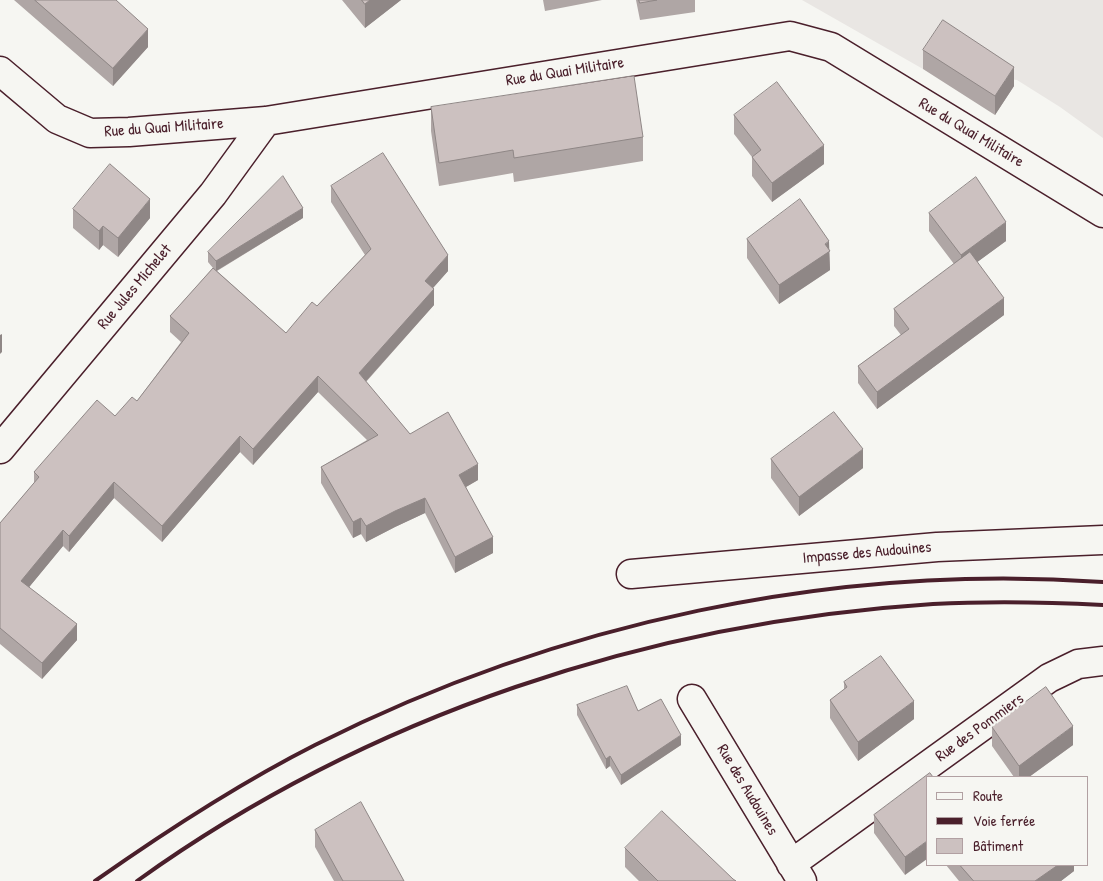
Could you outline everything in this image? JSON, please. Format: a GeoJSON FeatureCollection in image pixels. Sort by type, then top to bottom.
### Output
{"type":"FeatureCollection","features":[{"type":"Feature","properties":{"kind":"street","name":"Rue du Quai Militaire"},"geometry":{"type":"LineString","coordinates":[[0,71],[56,119],[90,133],[129,132],[266,121],[790,36],[831,47],[1103,213]]}},
{"type":"Feature","properties":{"kind":"street","name":"Rue Jules Michelet"},"geometry":{"type":"LineString","coordinates":[[0,449],[213,194],[266,121]]}},
{"type":"Feature","properties":{"kind":"street","name":"Impasse des Audouines"},"geometry":{"type":"LineString","coordinates":[[631,574],[937,547],[1103,540]]}},
{"type":"Feature","properties":{"kind":"street","name":"Rue des Pommiers"},"geometry":{"type":"LineString","coordinates":[[797,872],[1049,678],[1078,664],[1103,660]]}},
{"type":"Feature","properties":{"kind":"street","name":"Rue des Audouines"},"geometry":{"type":"LineString","coordinates":[[692,699],[797,872]]}},
{"type":"Feature","properties":{"kind":"shaded area"},"geometry":{"type":"Polygon","coordinates":[[[802,0],[1103,0],[1103,138],[1060,107],[1017,80],[923,69],[802,0]]]}},
{"type":"Feature","properties":{"kind":"building"},"geometry":{"type":"Polygon","coordinates":[[[35,0],[116,0],[148,29],[113,68],[35,0]]]}},
{"type":"Feature","properties":{"kind":"building"},"geometry":{"type":"Polygon","coordinates":[[[362,0],[370,0],[365,4],[362,0]]]}},
{"type":"Feature","properties":{"kind":"building"},"geometry":{"type":"Polygon","coordinates":[[[639,0],[657,0],[640,3],[639,0]]]}},
{"type":"Feature","properties":{"kind":"building"},"geometry":{"type":"Polygon","coordinates":[[[943,20],[1014,67],[995,96],[923,50],[943,20]]]}},
{"type":"Feature","properties":{"kind":"building"},"geometry":{"type":"Polygon","coordinates":[[[634,76],[643,137],[514,158],[513,150],[439,163],[431,107],[634,76]]]}},
{"type":"Feature","properties":{"kind":"building"},"geometry":{"type":"Polygon","coordinates":[[[777,82],[824,145],[772,183],[752,157],[761,150],[734,115],[777,82]]]}},
{"type":"Feature","properties":{"kind":"building"},"geometry":{"type":"Polygon","coordinates":[[[383,153],[448,255],[425,281],[434,289],[359,373],[410,434],[448,412],[478,464],[459,475],[493,537],[455,557],[425,498],[366,526],[361,518],[353,522],[321,467],[378,435],[318,376],[253,449],[240,436],[162,526],[114,482],[69,536],[63,530],[21,581],[77,624],[42,663],[0,628],[0,523],[39,477],[34,472],[97,400],[115,416],[132,397],[137,401],[189,333],[170,316],[213,268],[286,333],[312,302],[317,306],[371,249],[331,186],[383,153]]]}},
{"type":"Feature","properties":{"kind":"building"},"geometry":{"type":"Polygon","coordinates":[[[110,164],[150,199],[118,238],[103,226],[99,231],[73,209],[110,164]]]}},
{"type":"Feature","properties":{"kind":"building"},"geometry":{"type":"Polygon","coordinates":[[[283,176],[303,208],[216,261],[208,252],[283,176]]]}},
{"type":"Feature","properties":{"kind":"building"},"geometry":{"type":"Polygon","coordinates":[[[976,177],[1006,222],[961,255],[929,213],[976,177]]]}},
{"type":"Feature","properties":{"kind":"building"},"geometry":{"type":"Polygon","coordinates":[[[800,199],[829,241],[825,244],[830,251],[779,285],[747,239],[800,199]]]}},
{"type":"Feature","properties":{"kind":"building"},"geometry":{"type":"Polygon","coordinates":[[[970,252],[1004,298],[877,392],[858,366],[909,329],[894,309],[970,252]]]}},
{"type":"Feature","properties":{"kind":"building"},"geometry":{"type":"Polygon","coordinates":[[[834,412],[863,449],[799,497],[771,459],[834,412]]]}},
{"type":"Feature","properties":{"kind":"building"},"geometry":{"type":"Polygon","coordinates":[[[881,656],[914,701],[858,742],[830,700],[847,687],[844,682],[881,656]]]}},
{"type":"Feature","properties":{"kind":"building"},"geometry":{"type":"Polygon","coordinates":[[[627,686],[638,711],[661,699],[681,735],[621,775],[610,756],[606,759],[577,705],[627,686]]]}},
{"type":"Feature","properties":{"kind":"building"},"geometry":{"type":"Polygon","coordinates":[[[1046,687],[1073,726],[1019,766],[992,727],[1046,687]]]}},
{"type":"Feature","properties":{"kind":"building"},"geometry":{"type":"Polygon","coordinates":[[[926,776],[926,842],[905,857],[874,815],[926,776]]]}},
{"type":"Feature","properties":{"kind":"building"},"geometry":{"type":"Polygon","coordinates":[[[361,802],[404,881],[343,881],[315,830],[361,802]]]}},
{"type":"Feature","properties":{"kind":"building"},"geometry":{"type":"Polygon","coordinates":[[[662,811],[736,881],[658,881],[625,848],[662,811]]]}},
{"type":"Feature","properties":{"kind":"building"},"geometry":{"type":"Polygon","coordinates":[[[961,866],[1057,866],[1035,881],[974,881],[961,866]]]}},
{"type":"Feature","properties":{"kind":"railway"},"geometry":{"type":"LineString","coordinates":[[95,881],[203,809],[315,745],[407,702],[502,665],[599,635],[698,611],[799,593],[900,582],[1002,579],[1103,582]]}},
{"type":"Feature","properties":{"kind":"railway"},"geometry":{"type":"LineString","coordinates":[[137,881],[226,822],[319,770],[416,725],[516,687],[618,656],[722,632],[827,614],[954,603],[1018,602],[1103,605]]}}]}
